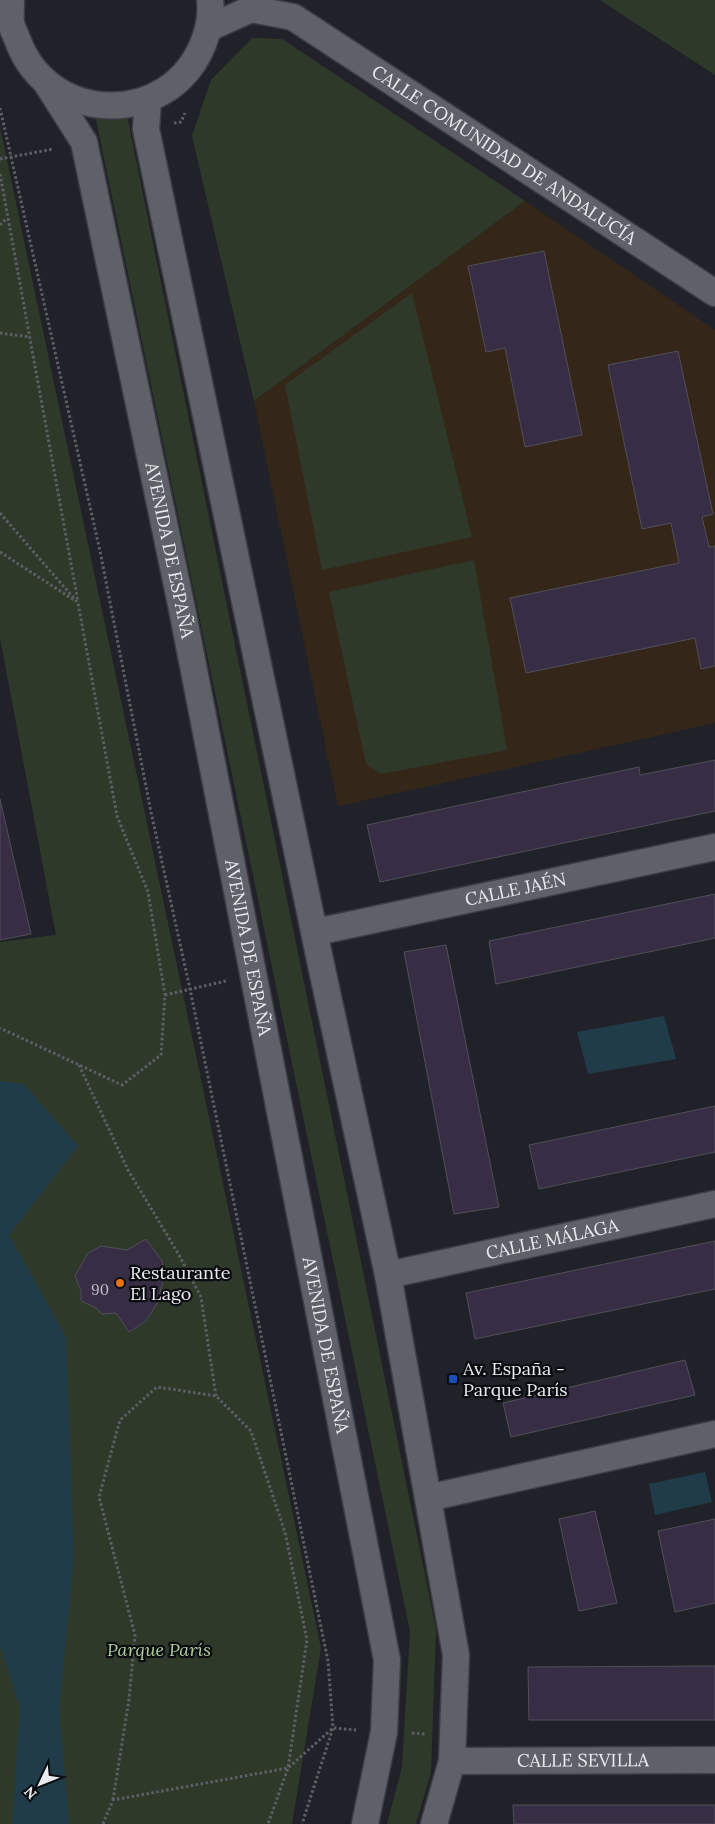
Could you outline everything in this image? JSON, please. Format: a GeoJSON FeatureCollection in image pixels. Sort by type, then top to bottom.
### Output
{"type":"FeatureCollection","features":[{"type":"Feature","properties":{"kind":"street"},"geometry":{"type":"LineString","coordinates":[[11,0],[11,23],[24,57],[47,84],[78,101],[113,107],[148,100],[176,83],[197,58],[212,10]]}},
{"type":"Feature","properties":{"kind":"street","name":"CALLE COMUNIDAD DE ANDALUCÍA"},"geometry":{"type":"LineString","coordinates":[[212,10],[288,8],[715,293]]}},
{"type":"Feature","properties":{"kind":"street","name":"AVENIDA DE ESPAÑA"},"geometry":{"type":"LineString","coordinates":[[47,84],[84,142],[182,609],[387,1660],[384,1732],[365,1824]]}},
{"type":"Feature","properties":{"kind":"street"},"geometry":{"type":"LineString","coordinates":[[148,100],[146,129],[316,932],[322,970],[388,1275],[456,1654],[452,1761],[434,1824]]}},
{"type":"Feature","properties":{"kind":"street","name":"CALLE JAÉN"},"geometry":{"type":"LineString","coordinates":[[316,932],[715,847]]}},
{"type":"Feature","properties":{"kind":"street","name":"CALLE MÁLAGA"},"geometry":{"type":"LineString","coordinates":[[388,1275],[715,1204]]}},
{"type":"Feature","properties":{"kind":"street"},"geometry":{"type":"LineString","coordinates":[[428,1498],[715,1434]]}},
{"type":"Feature","properties":{"kind":"street","name":"CALLE SEVILLA"},"geometry":{"type":"LineString","coordinates":[[452,1761],[715,1760]]}},
{"type":"Feature","properties":{"kind":"path"},"geometry":{"type":"LineString","coordinates":[[0,108],[100,551],[151,812],[190,989],[328,1661],[333,1728],[302,1824]]}},
{"type":"Feature","properties":{"kind":"path"},"geometry":{"type":"LineString","coordinates":[[0,174],[117,816],[148,892],[166,995],[161,1055],[122,1085],[0,1028]]}},
{"type":"Feature","properties":{"kind":"path"},"geometry":{"type":"LineString","coordinates":[[0,225],[8,218]]}},
{"type":"Feature","properties":{"kind":"path"},"geometry":{"type":"LineString","coordinates":[[0,333],[30,337]]}},
{"type":"Feature","properties":{"kind":"path"},"geometry":{"type":"LineString","coordinates":[[0,513],[78,603]]}},
{"type":"Feature","properties":{"kind":"path"},"geometry":{"type":"LineString","coordinates":[[0,552],[78,603]]}},
{"type":"Feature","properties":{"kind":"path"},"geometry":{"type":"LineString","coordinates":[[79,1065],[128,1170],[179,1255],[201,1296],[216,1396]]}},
{"type":"Feature","properties":{"kind":"path"},"geometry":{"type":"LineString","coordinates":[[103,1824],[113,1800],[129,1699],[135,1635],[98,1497],[120,1420],[157,1387],[216,1396],[251,1431],[285,1532],[307,1640],[288,1768],[268,1824]]}},
{"type":"Feature","properties":{"kind":"path"},"geometry":{"type":"LineString","coordinates":[[113,1800],[288,1768],[333,1728]]}},
{"type":"Feature","properties":{"kind":"shaded area"},"geometry":{"type":"Polygon","coordinates":[[[525,201],[715,330],[715,723],[338,806],[254,401],[525,201]]]}},
{"type":"Feature","properties":{"kind":"green space"},"geometry":{"type":"Polygon","coordinates":[[[600,0],[715,0],[715,75],[600,0]]]}},
{"type":"Feature","properties":{"kind":"green space"},"geometry":{"type":"Polygon","coordinates":[[[252,38],[282,39],[525,201],[254,401],[192,136],[211,80],[252,38]]]}},
{"type":"Feature","properties":{"kind":"green space"},"geometry":{"type":"Polygon","coordinates":[[[126,111],[436,1629],[431,1772],[416,1824],[387,1824],[402,1767],[410,1631],[95,115],[126,111]]]}},
{"type":"Feature","properties":{"kind":"green space","name":"Parque París"},"geometry":{"type":"Polygon","coordinates":[[[0,127],[321,1648],[292,1824],[0,1824],[0,942],[56,935],[0,638],[0,127]]]}},
{"type":"Feature","properties":{"kind":"green space"},"geometry":{"type":"Polygon","coordinates":[[[412,293],[472,537],[322,570],[285,385],[412,293]]]}},
{"type":"Feature","properties":{"kind":"green space"},"geometry":{"type":"Polygon","coordinates":[[[474,560],[507,750],[381,774],[366,764],[329,592],[474,560]]]}},
{"type":"Feature","properties":{"kind":"water"},"geometry":{"type":"Polygon","coordinates":[[[664,1016],[676,1059],[588,1074],[577,1032],[664,1016]]]}},
{"type":"Feature","properties":{"kind":"water"},"geometry":{"type":"Polygon","coordinates":[[[0,1081],[24,1084],[78,1146],[9,1235],[66,1337],[74,1557],[59,1709],[69,1824],[12,1824],[20,1708],[0,1645],[0,1081]]]}},
{"type":"Feature","properties":{"kind":"water"},"geometry":{"type":"Polygon","coordinates":[[[705,1472],[712,1502],[655,1515],[649,1484],[705,1472]]]}},
{"type":"Feature","properties":{"kind":"building"},"geometry":{"type":"Polygon","coordinates":[[[544,251],[582,435],[525,447],[505,348],[486,352],[468,266],[544,251]]]}},
{"type":"Feature","properties":{"kind":"building"},"geometry":{"type":"Polygon","coordinates":[[[678,351],[713,514],[702,517],[709,547],[715,546],[715,666],[701,669],[695,638],[526,673],[510,598],[679,563],[671,523],[642,529],[608,365],[678,351]]]}},
{"type":"Feature","properties":{"kind":"building"},"geometry":{"type":"Polygon","coordinates":[[[715,760],[715,811],[380,882],[367,825],[639,767],[640,775],[715,760]]]}},
{"type":"Feature","properties":{"kind":"building"},"geometry":{"type":"Polygon","coordinates":[[[0,799],[31,934],[0,940],[0,799]]]}},
{"type":"Feature","properties":{"kind":"building"},"geometry":{"type":"Polygon","coordinates":[[[715,894],[715,938],[496,984],[489,941],[715,894]]]}},
{"type":"Feature","properties":{"kind":"building"},"geometry":{"type":"Polygon","coordinates":[[[446,945],[499,1207],[454,1214],[404,952],[446,945]]]}},
{"type":"Feature","properties":{"kind":"building"},"geometry":{"type":"Polygon","coordinates":[[[715,1106],[715,1152],[539,1189],[529,1145],[715,1106]]]}},
{"type":"Feature","properties":{"kind":"building","name":"Restaurante El Lago"},"geometry":{"type":"Polygon","coordinates":[[[146,1239],[162,1261],[164,1275],[158,1302],[146,1321],[129,1332],[116,1313],[102,1314],[96,1308],[81,1301],[81,1291],[75,1276],[88,1253],[101,1246],[127,1250],[146,1239]]]}},
{"type":"Feature","properties":{"kind":"building"},"geometry":{"type":"Polygon","coordinates":[[[715,1241],[715,1289],[475,1339],[466,1293],[715,1241]]]}},
{"type":"Feature","properties":{"kind":"building"},"geometry":{"type":"Polygon","coordinates":[[[685,1360],[695,1395],[511,1437],[503,1403],[685,1360]]]}},
{"type":"Feature","properties":{"kind":"building"},"geometry":{"type":"Polygon","coordinates":[[[595,1511],[617,1603],[579,1611],[559,1519],[595,1511]]]}},
{"type":"Feature","properties":{"kind":"building"},"geometry":{"type":"Polygon","coordinates":[[[715,1519],[715,1603],[675,1612],[658,1531],[715,1519]]]}},
{"type":"Feature","properties":{"kind":"building"},"geometry":{"type":"Polygon","coordinates":[[[715,1666],[715,1720],[529,1720],[528,1667],[715,1666]]]}},
{"type":"Feature","properties":{"kind":"building"},"geometry":{"type":"Polygon","coordinates":[[[513,1805],[715,1805],[715,1824],[514,1824],[513,1805]]]}},
{"type":"Feature","properties":{"kind":"place","name":"Restaurante El Lago"},"geometry":{"type":"Point","coordinates":[120,1283]}},
{"type":"Feature","properties":{"kind":"place","name":"Av. España - Parque París"},"geometry":{"type":"Point","coordinates":[453,1379]}}]}
